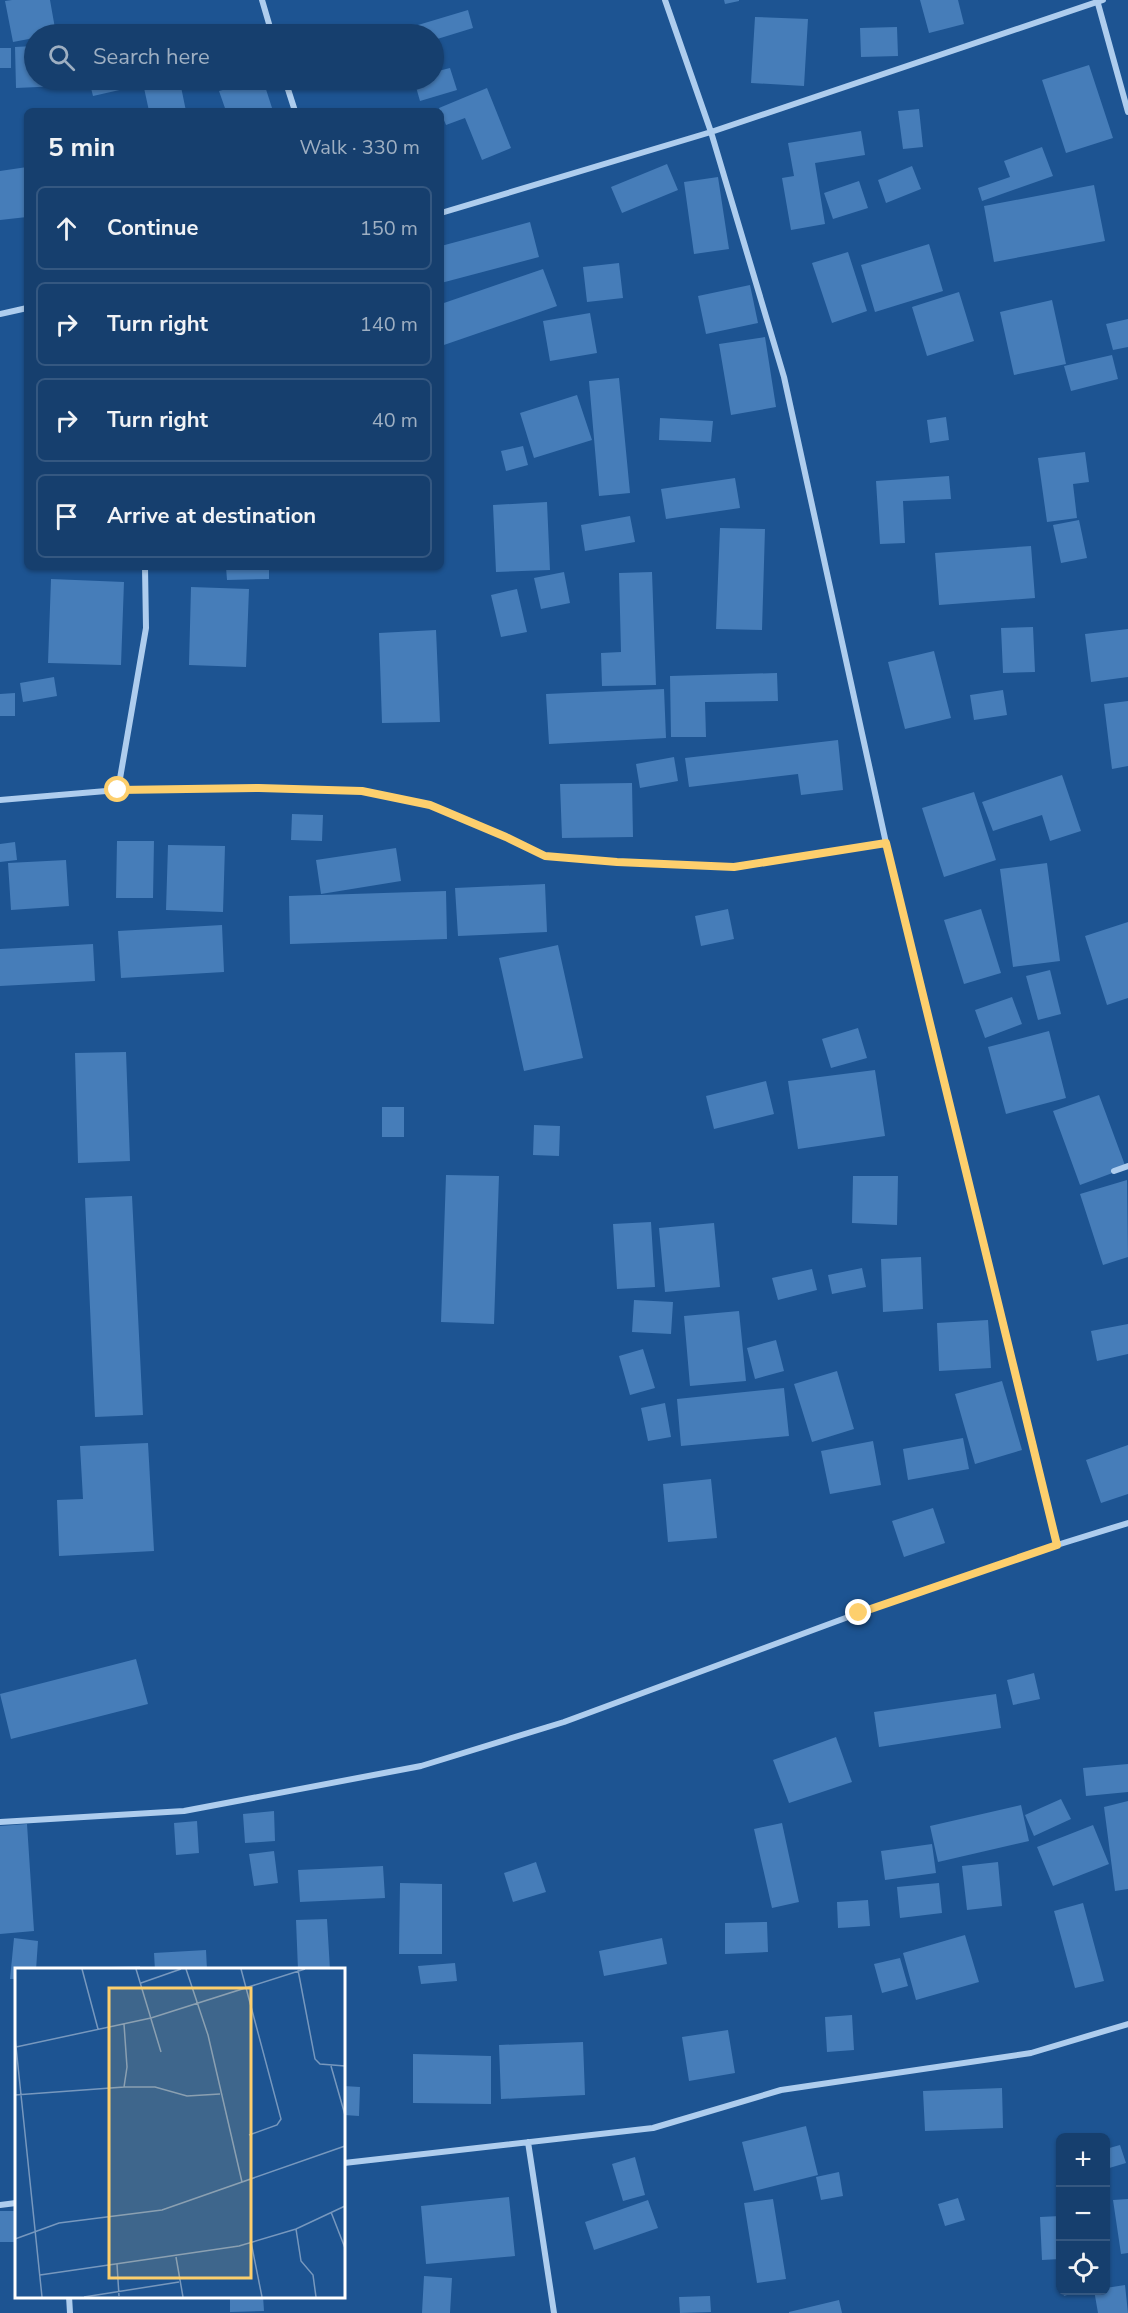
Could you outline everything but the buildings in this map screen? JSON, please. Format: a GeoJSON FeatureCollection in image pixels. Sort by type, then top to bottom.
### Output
{"type":"FeatureCollection","features":[{"type":"Feature","properties":{"kind":"street"},"geometry":{"type":"LineString","coordinates":[[262,0],[269,24]]}},
{"type":"Feature","properties":{"kind":"street"},"geometry":{"type":"LineString","coordinates":[[665,0],[711,132],[784,377],[886,843],[1057,1545]]}},
{"type":"Feature","properties":{"kind":"street"},"geometry":{"type":"LineString","coordinates":[[444,212],[711,132],[1099,1],[1128,112]]}},
{"type":"Feature","properties":{"kind":"street"},"geometry":{"type":"LineString","coordinates":[[288,90],[294,108]]}},
{"type":"Feature","properties":{"kind":"street"},"geometry":{"type":"LineString","coordinates":[[0,314],[24,309]]}},
{"type":"Feature","properties":{"kind":"street"},"geometry":{"type":"LineString","coordinates":[[118,790],[146,628],[146,570]]}},
{"type":"Feature","properties":{"kind":"street"},"geometry":{"type":"LineString","coordinates":[[0,800],[118,790],[259,788],[362,791],[430,805],[545,856],[617,862],[734,867],[886,843]]}},
{"type":"Feature","properties":{"kind":"street"},"geometry":{"type":"LineString","coordinates":[[1114,1171],[1128,1166]]}},
{"type":"Feature","properties":{"kind":"street"},"geometry":{"type":"LineString","coordinates":[[0,1822],[184,1811],[421,1766],[564,1722],[859,1613],[1128,1523]]}},
{"type":"Feature","properties":{"kind":"street"},"geometry":{"type":"LineString","coordinates":[[345,2163],[653,2128],[781,2090],[1031,2053],[1128,2024]]}},
{"type":"Feature","properties":{"kind":"street"},"geometry":{"type":"LineString","coordinates":[[528,2142],[554,2313]]}},
{"type":"Feature","properties":{"kind":"street"},"geometry":{"type":"LineString","coordinates":[[0,2205],[15,2203]]}},
{"type":"Feature","properties":{"kind":"street"},"geometry":{"type":"LineString","coordinates":[[69,2298],[70,2313]]}},
{"type":"Feature","properties":{"kind":"route"},"geometry":{"type":"LineString","coordinates":[[118,790],[259,788],[362,791],[430,805],[545,856],[617,862],[734,867],[886,843],[1057,1545],[859,1613]]}}]}
